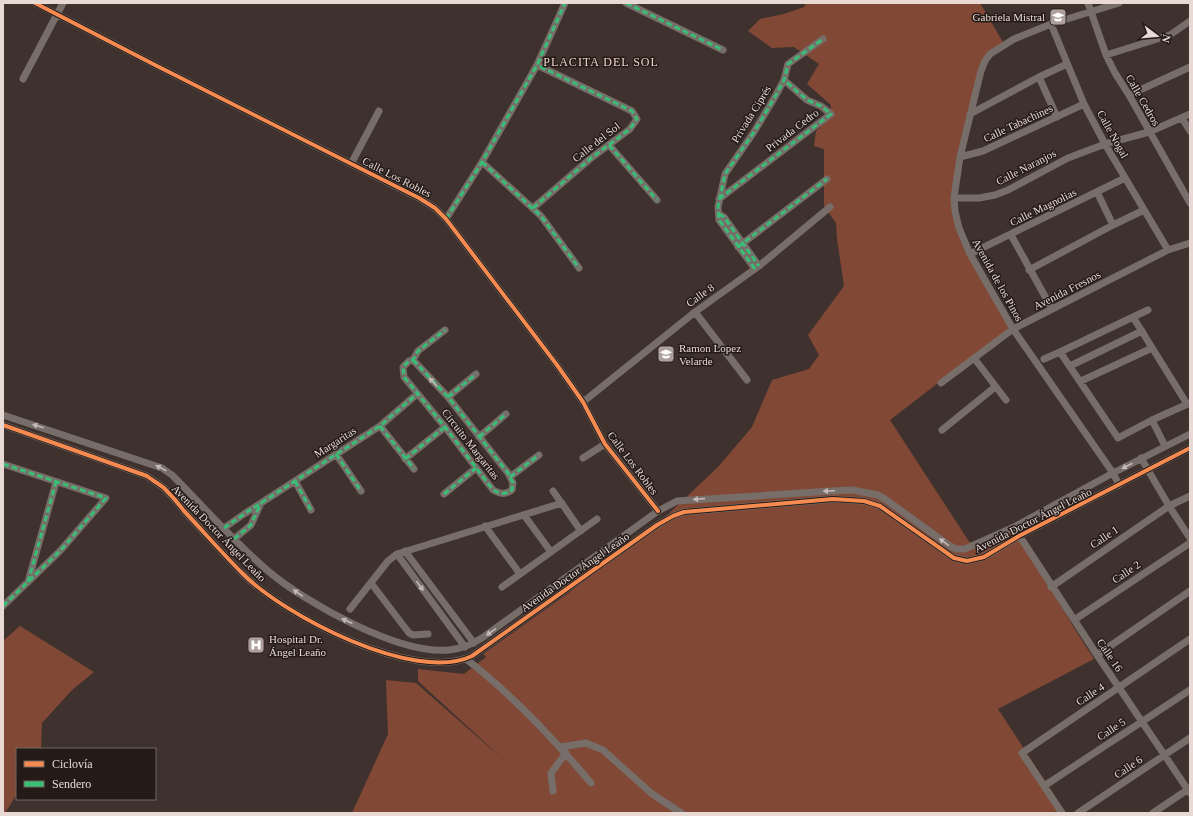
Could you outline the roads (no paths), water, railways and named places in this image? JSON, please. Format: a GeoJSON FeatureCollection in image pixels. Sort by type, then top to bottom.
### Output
{"type":"FeatureCollection","features":[{"type":"Feature","properties":{"kind":"street","name":"Calle Los Robles"},"geometry":{"type":"LineString","coordinates":[[35,3],[419,198],[435,208],[446,219],[557,365],[583,402],[605,444],[658,511]]}},
{"type":"Feature","properties":{"kind":"street"},"geometry":{"type":"LineString","coordinates":[[23,79],[62,3]]}},
{"type":"Feature","properties":{"kind":"street"},"geometry":{"type":"LineString","coordinates":[[446,219],[482,162],[537,65],[565,3]]}},
{"type":"Feature","properties":{"kind":"street"},"geometry":{"type":"LineString","coordinates":[[626,3],[723,50]]}},
{"type":"Feature","properties":{"kind":"street","name":"Calle Cedros"},"geometry":{"type":"LineString","coordinates":[[1088,3],[1106,55],[1115,73],[1189,199]]}},
{"type":"Feature","properties":{"kind":"street","name":"Avenida de los Pinos"},"geometry":{"type":"LineString","coordinates":[[1119,3],[1051,24],[1009,42],[990,54],[981,71],[970,114],[960,157],[954,198],[959,228],[970,254],[1013,329],[1120,485]]}},
{"type":"Feature","properties":{"kind":"street"},"geometry":{"type":"LineString","coordinates":[[1106,55],[1170,35],[1190,21]]}},
{"type":"Feature","properties":{"kind":"street","name":"Calle Nogal"},"geometry":{"type":"LineString","coordinates":[[1051,24],[1084,104],[1105,144],[1168,250]]}},
{"type":"Feature","properties":{"kind":"street","name":"Privada Ciprés"},"geometry":{"type":"LineString","coordinates":[[757,268],[719,220],[718,207],[726,174],[776,95],[784,80],[788,64],[823,39]]}},
{"type":"Feature","properties":{"kind":"street"},"geometry":{"type":"LineString","coordinates":[[970,114],[1039,77],[1067,64]]}},
{"type":"Feature","properties":{"kind":"street","name":"Calle del Sol"},"geometry":{"type":"LineString","coordinates":[[533,208],[590,159],[630,129],[637,119],[632,111],[537,65]]}},
{"type":"Feature","properties":{"kind":"street"},"geometry":{"type":"LineString","coordinates":[[1129,95],[1190,67]]}},
{"type":"Feature","properties":{"kind":"street"},"geometry":{"type":"LineString","coordinates":[[1039,77],[1057,117]]}},
{"type":"Feature","properties":{"kind":"street","name":"Privada Cedro"},"geometry":{"type":"LineString","coordinates":[[720,199],[831,114],[821,106],[807,100],[784,80]]}},
{"type":"Feature","properties":{"kind":"street","name":"Calle Tabachines"},"geometry":{"type":"LineString","coordinates":[[960,157],[983,152],[1084,104]]}},
{"type":"Feature","properties":{"kind":"street"},"geometry":{"type":"LineString","coordinates":[[351,164],[379,111]]}},
{"type":"Feature","properties":{"kind":"street","name":"Calle Naranjos"},"geometry":{"type":"LineString","coordinates":[[954,198],[979,198],[995,195],[1008,190],[1068,158],[1105,144],[1149,132],[1190,114]]}},
{"type":"Feature","properties":{"kind":"street"},"geometry":{"type":"LineString","coordinates":[[1182,118],[1190,130]]}},
{"type":"Feature","properties":{"kind":"street"},"geometry":{"type":"LineString","coordinates":[[609,145],[657,200]]}},
{"type":"Feature","properties":{"kind":"street"},"geometry":{"type":"LineString","coordinates":[[482,162],[541,216],[578,268]]}},
{"type":"Feature","properties":{"kind":"street","name":"Calle Magnolias"},"geometry":{"type":"LineString","coordinates":[[970,254],[1126,178]]}},
{"type":"Feature","properties":{"kind":"street"},"geometry":{"type":"LineString","coordinates":[[740,245],[827,179]]}},
{"type":"Feature","properties":{"kind":"street"},"geometry":{"type":"LineString","coordinates":[[1097,192],[1113,225]]}},
{"type":"Feature","properties":{"kind":"street","name":"Calle 8"},"geometry":{"type":"LineString","coordinates":[[583,402],[695,312],[757,268],[830,207]]}},
{"type":"Feature","properties":{"kind":"street"},"geometry":{"type":"LineString","coordinates":[[1029,270],[1144,210]]}},
{"type":"Feature","properties":{"kind":"street"},"geometry":{"type":"LineString","coordinates":[[1011,235],[1052,310]]}},
{"type":"Feature","properties":{"kind":"street","name":"Avenida Fresnos"},"geometry":{"type":"LineString","coordinates":[[941,383],[1013,329],[1168,250],[1190,243]]}},
{"type":"Feature","properties":{"kind":"street"},"geometry":{"type":"LineString","coordinates":[[1044,359],[1148,310]]}},
{"type":"Feature","properties":{"kind":"street"},"geometry":{"type":"LineString","coordinates":[[695,312],[747,380]]}},
{"type":"Feature","properties":{"kind":"street"},"geometry":{"type":"LineString","coordinates":[[1060,352],[1118,438],[1152,420],[1188,404],[1133,317]]}},
{"type":"Feature","properties":{"kind":"street","name":"Circuito Margaritas"},"geometry":{"type":"LineString","coordinates":[[413,360],[448,397],[510,477],[513,483],[512,490],[507,494],[498,493],[493,490],[445,427],[404,377],[403,368],[409,361],[413,360],[418,352],[445,330]]}},
{"type":"Feature","properties":{"kind":"street"},"geometry":{"type":"LineString","coordinates":[[1070,366],[1142,331]]}},
{"type":"Feature","properties":{"kind":"street"},"geometry":{"type":"LineString","coordinates":[[1081,382],[1152,348]]}},
{"type":"Feature","properties":{"kind":"street"},"geometry":{"type":"LineString","coordinates":[[974,358],[1006,400]]}},
{"type":"Feature","properties":{"kind":"street"},"geometry":{"type":"LineString","coordinates":[[448,397],[476,374]]}},
{"type":"Feature","properties":{"kind":"street"},"geometry":{"type":"LineString","coordinates":[[942,430],[995,387]]}},
{"type":"Feature","properties":{"kind":"street","name":"Margaritas"},"geometry":{"type":"LineString","coordinates":[[224,528],[380,426],[417,394]]}},
{"type":"Feature","properties":{"kind":"street"},"geometry":{"type":"LineString","coordinates":[[479,437],[506,414]]}},
{"type":"Feature","properties":{"kind":"street","name":"Avenida Doctor Ángel Leaño"},"geometry":{"type":"LineString","coordinates":[[3,415],[162,468],[172,475],[234,539],[269,572],[301,595],[329,612],[387,638],[418,647],[441,651],[464,647],[474,643],[658,511],[674,502],[681,500],[852,490],[870,493],[885,499],[950,546],[956,549],[968,548],[1014,527],[1141,458],[1190,434]]}},
{"type":"Feature","properties":{"kind":"street"},"geometry":{"type":"LineString","coordinates":[[1152,420],[1165,446]]}},
{"type":"Feature","properties":{"kind":"street","name":"Avenida Doctor Ángel Leaño"},"geometry":{"type":"LineString","coordinates":[[3,425],[147,476],[164,489],[242,574],[261,590],[284,606],[320,627],[382,652],[403,658],[430,662],[466,659],[479,652],[656,525],[684,512],[833,499],[864,501],[880,506],[954,558],[967,561],[975,560],[1190,448]]}},
{"type":"Feature","properties":{"kind":"street"},"geometry":{"type":"LineString","coordinates":[[380,426],[414,469]]}},
{"type":"Feature","properties":{"kind":"street"},"geometry":{"type":"LineString","coordinates":[[405,459],[445,427]]}},
{"type":"Feature","properties":{"kind":"street"},"geometry":{"type":"LineString","coordinates":[[583,458],[605,444]]}},
{"type":"Feature","properties":{"kind":"street"},"geometry":{"type":"LineString","coordinates":[[336,454],[361,491]]}},
{"type":"Feature","properties":{"kind":"street"},"geometry":{"type":"LineString","coordinates":[[510,477],[539,455]]}},
{"type":"Feature","properties":{"kind":"street"},"geometry":{"type":"LineString","coordinates":[[1141,458],[1190,538]]}},
{"type":"Feature","properties":{"kind":"street"},"geometry":{"type":"LineString","coordinates":[[3,465],[106,498],[60,551],[3,606]]}},
{"type":"Feature","properties":{"kind":"street"},"geometry":{"type":"LineString","coordinates":[[444,494],[476,468]]}},
{"type":"Feature","properties":{"kind":"street"},"geometry":{"type":"LineString","coordinates":[[294,481],[311,510]]}},
{"type":"Feature","properties":{"kind":"street"},"geometry":{"type":"LineString","coordinates":[[28,582],[56,482]]}},
{"type":"Feature","properties":{"kind":"street"},"geometry":{"type":"LineString","coordinates":[[553,491],[581,531]]}},
{"type":"Feature","properties":{"kind":"street","name":"Calle 1"},"geometry":{"type":"LineString","coordinates":[[1052,587],[1169,506],[1190,496]]}},
{"type":"Feature","properties":{"kind":"street"},"geometry":{"type":"LineString","coordinates":[[234,539],[251,525],[261,503]]}},
{"type":"Feature","properties":{"kind":"street"},"geometry":{"type":"LineString","coordinates":[[350,609],[388,561],[397,554],[562,503]]}},
{"type":"Feature","properties":{"kind":"street"},"geometry":{"type":"LineString","coordinates":[[524,515],[551,552]]}},
{"type":"Feature","properties":{"kind":"street"},"geometry":{"type":"LineString","coordinates":[[502,587],[597,519]]}},
{"type":"Feature","properties":{"kind":"street"},"geometry":{"type":"LineString","coordinates":[[485,526],[520,574]]}},
{"type":"Feature","properties":{"kind":"street","name":"Calle 16"},"geometry":{"type":"LineString","coordinates":[[1014,527],[1097,655],[1189,790]]}},
{"type":"Feature","properties":{"kind":"street"},"geometry":{"type":"LineString","coordinates":[[982,542],[989,543],[991,547],[989,553]]}},
{"type":"Feature","properties":{"kind":"street","name":"Calle 2"},"geometry":{"type":"LineString","coordinates":[[1074,620],[1190,543]]}},
{"type":"Feature","properties":{"kind":"street"},"geometry":{"type":"LineString","coordinates":[[405,551],[474,643]]}},
{"type":"Feature","properties":{"kind":"street"},"geometry":{"type":"LineString","coordinates":[[397,554],[464,647]]}},
{"type":"Feature","properties":{"kind":"street"},"geometry":{"type":"LineString","coordinates":[[371,583],[409,633],[413,635],[428,634]]}},
{"type":"Feature","properties":{"kind":"street"},"geometry":{"type":"LineString","coordinates":[[1097,655],[1190,591]]}},
{"type":"Feature","properties":{"kind":"street"},"geometry":{"type":"LineString","coordinates":[[448,625],[456,620]]}},
{"type":"Feature","properties":{"kind":"street","name":"Calle 4"},"geometry":{"type":"LineString","coordinates":[[1044,786],[1022,753],[1190,639]]}},
{"type":"Feature","properties":{"kind":"street"},"geometry":{"type":"LineString","coordinates":[[466,659],[509,695],[566,753],[591,783]]}},
{"type":"Feature","properties":{"kind":"street","name":"Calle 5"},"geometry":{"type":"LineString","coordinates":[[1044,786],[1190,690]]}},
{"type":"Feature","properties":{"kind":"street","name":"Calle 6"},"geometry":{"type":"LineString","coordinates":[[1078,813],[1190,738]]}},
{"type":"Feature","properties":{"kind":"street"},"geometry":{"type":"LineString","coordinates":[[560,747],[586,743],[603,750],[650,793],[681,813]]}},
{"type":"Feature","properties":{"kind":"street"},"geometry":{"type":"LineString","coordinates":[[553,791],[551,773],[566,753]]}},
{"type":"Feature","properties":{"kind":"street"},"geometry":{"type":"LineString","coordinates":[[1044,786],[1062,813]]}},
{"type":"Feature","properties":{"kind":"street"},"geometry":{"type":"LineString","coordinates":[[1153,813],[1189,790]]}},
{"type":"Feature","properties":{"kind":"place","name":"Gabriela Mistral"},"geometry":{"type":"Point","coordinates":[1058,17]}},
{"type":"Feature","properties":{"kind":"place","name":"Ramon Lopez Velarde"},"geometry":{"type":"Point","coordinates":[666,354]}},
{"type":"Feature","properties":{"kind":"place","name":"Hospital Dr. Ángel Leaño"},"geometry":{"type":"Point","coordinates":[256,645]}},
{"type":"Feature","properties":{"kind":"district","name":"PLACITA DEL SOL"},"geometry":{"type":"Point","coordinates":[601,62]}}]}
